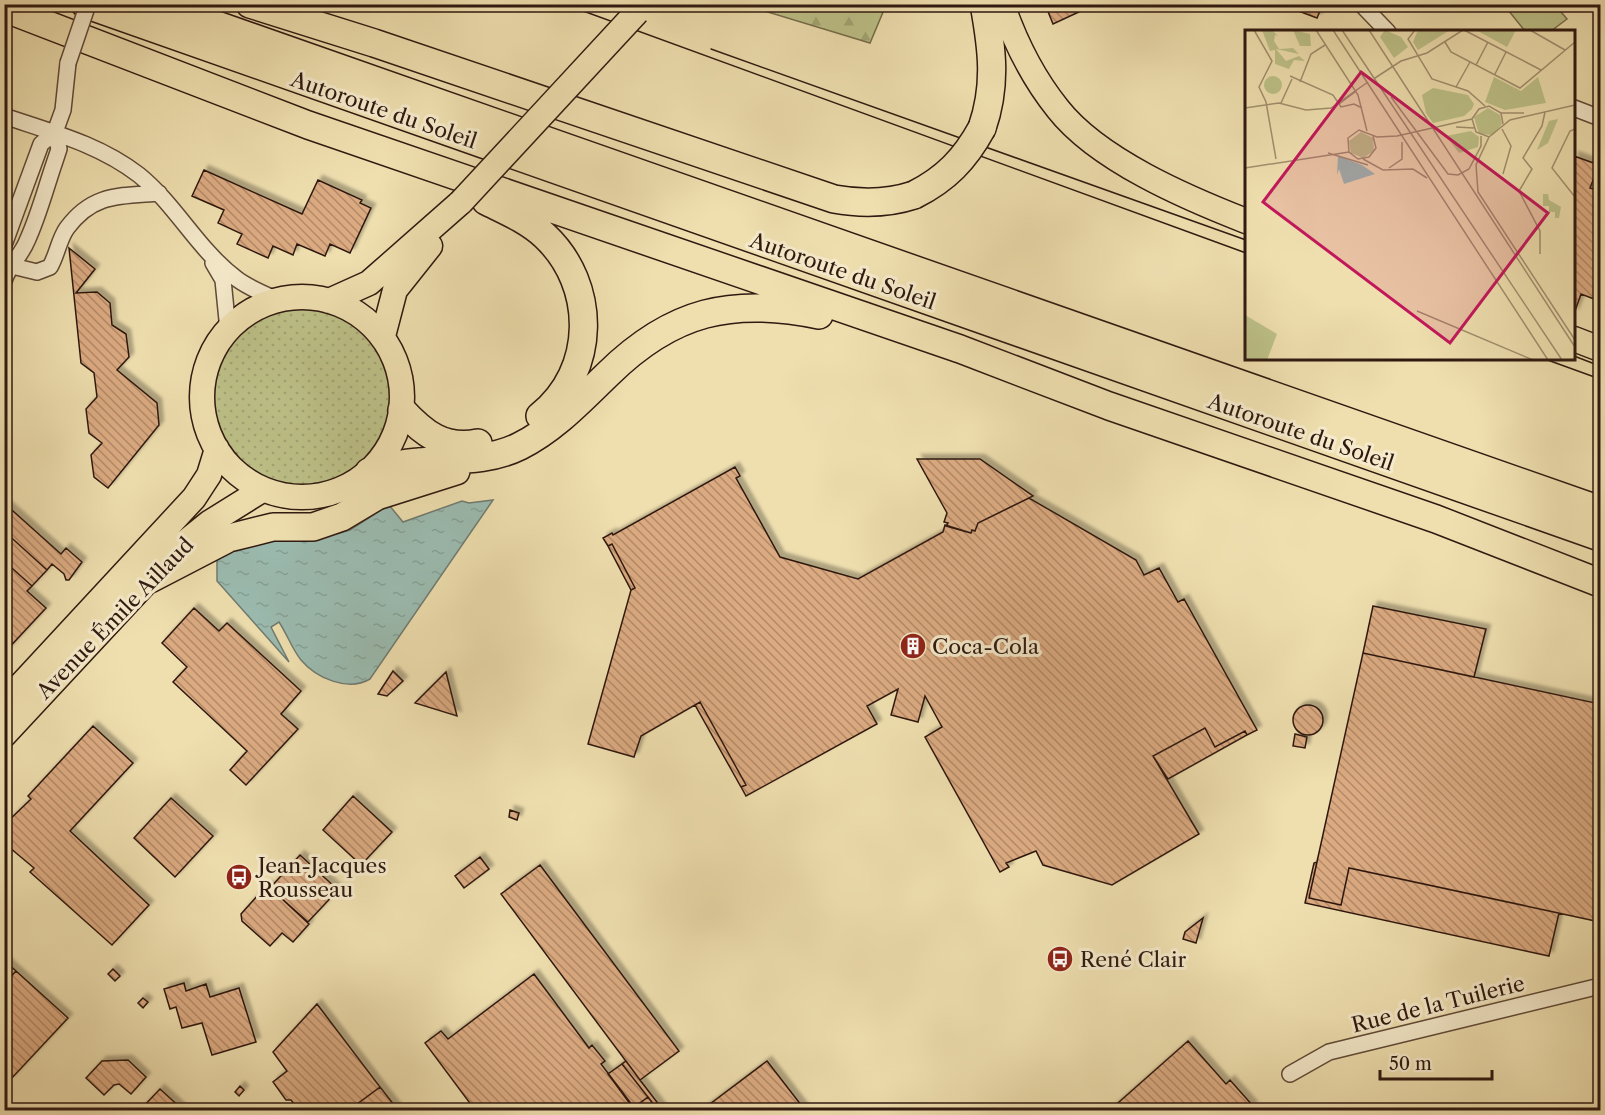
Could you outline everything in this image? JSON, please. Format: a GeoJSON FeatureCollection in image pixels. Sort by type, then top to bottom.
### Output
{"type":"FeatureCollection","features":[{"type":"Feature","properties":{"kind":"highway","name":"Autoroute du Soleil"},"geometry":{"type":"LineString","coordinates":[[87,4],[1600,537]]}},
{"type":"Feature","properties":{"kind":"highway","name":"Autoroute du Soleil"},"geometry":{"type":"LineString","coordinates":[[157,4],[1600,510]]}},
{"type":"Feature","properties":{"kind":"highway"},"geometry":{"type":"LineString","coordinates":[[250,4],[374,43],[834,199],[873,203],[894,202],[933,186],[957,167],[982,128],[989,108],[993,65],[984,4]]}},
{"type":"Feature","properties":{"kind":"highway"},"geometry":{"type":"LineString","coordinates":[[4,8],[308,125],[487,201],[526,222],[561,254],[577,286],[584,323],[578,363],[564,391],[542,414],[516,431],[471,444],[457,444],[437,440],[427,435],[402,411]]}},
{"type":"Feature","properties":{"kind":"highway"},"geometry":{"type":"LineString","coordinates":[[308,125],[960,350],[1109,405],[1436,519],[1600,583]]}},
{"type":"Feature","properties":{"kind":"highway"},"geometry":{"type":"LineString","coordinates":[[150,579],[229,538],[273,527],[313,527],[342,518],[377,496],[470,467],[505,452],[532,439],[564,416],[622,360],[649,338],[683,320],[730,308],[778,308],[867,326],[1109,405]]}},
{"type":"Feature","properties":{"kind":"highway"},"geometry":{"type":"LineString","coordinates":[[369,472],[399,464],[460,460],[505,452]]}},
{"type":"Feature","properties":{"kind":"main road"},"geometry":{"type":"LineString","coordinates":[[1002,4],[1012,33],[1033,74],[1059,111],[1087,136],[1134,171],[1245,220]]}},
{"type":"Feature","properties":{"kind":"main road"},"geometry":{"type":"LineString","coordinates":[[383,336],[395,290],[461,202],[640,8]]}},
{"type":"Feature","properties":{"kind":"main road"},"geometry":{"type":"LineString","coordinates":[[329,301],[369,283],[461,202]]}},
{"type":"Feature","properties":{"kind":"main road"},"geometry":{"type":"LineString","coordinates":[[301,297],[329,301],[352,311],[383,336],[395,357],[402,385],[402,411],[388,448],[369,472],[358,481],[326,495],[304,497],[262,490],[235,471],[217,449],[204,416],[203,386],[215,350],[228,330],[249,314],[278,300],[301,297]]}},
{"type":"Feature","properties":{"kind":"main road"},"geometry":{"type":"LineString","coordinates":[[1575,339],[1600,349]]}},
{"type":"Feature","properties":{"kind":"main road","name":"Avenue Émile Aillaud"},"geometry":{"type":"LineString","coordinates":[[4,703],[194,498],[209,475],[217,449]]}},
{"type":"Feature","properties":{"kind":"main road","name":"Avenue Émile Aillaud"},"geometry":{"type":"LineString","coordinates":[[4,735],[178,548],[209,523],[262,490]]}},
{"type":"Feature","properties":{"kind":"street"},"geometry":{"type":"LineString","coordinates":[[4,244],[41,144],[55,132],[63,110],[68,63],[87,4]]}},
{"type":"Feature","properties":{"kind":"street"},"geometry":{"type":"LineString","coordinates":[[1361,4],[1386,30]]}},
{"type":"Feature","properties":{"kind":"street"},"geometry":{"type":"LineString","coordinates":[[1575,108],[1600,118]]}},
{"type":"Feature","properties":{"kind":"street"},"geometry":{"type":"LineString","coordinates":[[4,116],[79,140],[137,174],[159,193],[206,250],[237,279],[278,300]]}},
{"type":"Feature","properties":{"kind":"street"},"geometry":{"type":"LineString","coordinates":[[6,270],[27,241],[59,149],[55,132]]}},
{"type":"Feature","properties":{"kind":"street"},"geometry":{"type":"LineString","coordinates":[[6,270],[37,272],[51,267],[67,229],[91,206],[106,196],[159,193]]}},
{"type":"Feature","properties":{"kind":"street"},"geometry":{"type":"LineString","coordinates":[[4,249],[6,270]]}},
{"type":"Feature","properties":{"kind":"street"},"geometry":{"type":"LineString","coordinates":[[206,250],[223,280],[228,330]]}},
{"type":"Feature","properties":{"kind":"street","name":"Rue de la Tuilerie"},"geometry":{"type":"LineString","coordinates":[[1290,1074],[1329,1052],[1600,986]]}},
{"type":"Feature","properties":{"kind":"green space"},"geometry":{"type":"Polygon","coordinates":[[[886,4],[870,43],[745,5],[886,4]]]}},
{"type":"Feature","properties":{"kind":"green space"},"geometry":{"type":"Polygon","coordinates":[[[1504,5],[1555,5],[1567,19],[1552,30],[1524,30],[1504,5]]]}},
{"type":"Feature","properties":{"kind":"green space"},"geometry":{"type":"Polygon","coordinates":[[[304,306],[338,313],[354,321],[368,332],[379,346],[387,362],[394,396],[387,430],[379,446],[368,460],[354,471],[338,479],[304,486],[270,479],[254,471],[240,460],[229,446],[221,430],[214,396],[221,362],[229,346],[240,332],[254,321],[270,313],[304,306]]]}},
{"type":"Feature","properties":{"kind":"water"},"geometry":{"type":"Polygon","coordinates":[[[493,500],[370,679],[361,683],[333,681],[307,667],[298,656],[279,622],[271,627],[289,662],[217,581],[217,556],[252,540],[329,536],[350,530],[389,505],[403,522],[462,501],[469,503],[493,500]]]}},
{"type":"Feature","properties":{"kind":"building"},"geometry":{"type":"Polygon","coordinates":[[[1045,4],[1096,4],[1053,24],[1045,4]]]}},
{"type":"Feature","properties":{"kind":"building"},"geometry":{"type":"Polygon","coordinates":[[[1280,4],[1323,4],[1317,18],[1280,4]]]}},
{"type":"Feature","properties":{"kind":"building"},"geometry":{"type":"Polygon","coordinates":[[[1575,156],[1599,165],[1590,188],[1600,191],[1600,281],[1594,299],[1581,294],[1575,311],[1575,156]]]}},
{"type":"Feature","properties":{"kind":"building"},"geometry":{"type":"Polygon","coordinates":[[[204,170],[302,214],[318,180],[362,200],[360,203],[371,208],[350,253],[330,244],[325,256],[297,244],[293,255],[273,246],[268,258],[237,244],[242,234],[218,223],[224,210],[192,196],[204,170]]]}},
{"type":"Feature","properties":{"kind":"building"},"geometry":{"type":"Polygon","coordinates":[[[69,248],[95,269],[76,293],[97,292],[110,303],[112,325],[126,334],[129,357],[117,370],[157,403],[159,425],[108,488],[94,477],[91,455],[102,443],[89,433],[86,409],[97,397],[94,373],[81,363],[69,248]]]}},
{"type":"Feature","properties":{"kind":"building"},"geometry":{"type":"Polygon","coordinates":[[[917,459],[980,459],[1033,496],[978,523],[975,531],[972,530],[971,533],[946,526],[948,523],[944,522],[947,513],[917,459]]]}},
{"type":"Feature","properties":{"kind":"building","name":"Coca-Cola"},"geometry":{"type":"Polygon","coordinates":[[[735,467],[740,476],[736,478],[780,557],[858,579],[943,532],[945,525],[971,533],[972,530],[975,531],[978,523],[1029,498],[1136,560],[1144,575],[1159,568],[1178,602],[1184,599],[1257,730],[1247,735],[1245,731],[1215,747],[1205,728],[1153,756],[1199,834],[1112,885],[1043,865],[1036,851],[1006,863],[1009,867],[1000,872],[925,737],[942,727],[925,696],[918,722],[891,715],[898,689],[867,706],[877,724],[746,796],[741,787],[746,785],[700,702],[641,736],[634,757],[588,744],[631,590],[635,588],[612,544],[608,546],[603,538],[612,533],[613,535],[735,467]]]}},
{"type":"Feature","properties":{"kind":"building"},"geometry":{"type":"Polygon","coordinates":[[[4,503],[61,554],[66,548],[82,562],[69,580],[66,580],[64,574],[52,564],[47,570],[4,531],[4,503]]]}},
{"type":"Feature","properties":{"kind":"building"},"geometry":{"type":"Polygon","coordinates":[[[4,531],[47,570],[32,586],[4,561],[4,531]]]}},
{"type":"Feature","properties":{"kind":"building"},"geometry":{"type":"Polygon","coordinates":[[[612,544],[635,588],[631,590],[608,546],[612,544]]]}},
{"type":"Feature","properties":{"kind":"building"},"geometry":{"type":"Polygon","coordinates":[[[4,561],[32,586],[27,591],[46,608],[4,653],[4,561]]]}},
{"type":"Feature","properties":{"kind":"building"},"geometry":{"type":"Polygon","coordinates":[[[1373,606],[1486,629],[1474,677],[1363,653],[1373,606]]]}},
{"type":"Feature","properties":{"kind":"building"},"geometry":{"type":"Polygon","coordinates":[[[194,608],[219,631],[227,623],[301,691],[281,714],[298,729],[246,785],[230,770],[247,751],[173,682],[187,667],[162,643],[194,608]]]}},
{"type":"Feature","properties":{"kind":"building"},"geometry":{"type":"Polygon","coordinates":[[[1363,653],[1600,704],[1600,922],[1349,868],[1341,905],[1309,898],[1363,653]]]}},
{"type":"Feature","properties":{"kind":"building"},"geometry":{"type":"Polygon","coordinates":[[[393,671],[403,681],[387,696],[378,694],[393,671]]]}},
{"type":"Feature","properties":{"kind":"building"},"geometry":{"type":"Polygon","coordinates":[[[446,672],[457,716],[415,703],[446,672]]]}},
{"type":"Feature","properties":{"kind":"building"},"geometry":{"type":"Polygon","coordinates":[[[700,702],[746,785],[741,787],[695,705],[700,702]]]}},
{"type":"Feature","properties":{"kind":"building"},"geometry":{"type":"Polygon","coordinates":[[[1308,705],[1319,709],[1323,720],[1319,731],[1308,735],[1297,731],[1293,720],[1297,709],[1308,705]]]}},
{"type":"Feature","properties":{"kind":"building"},"geometry":{"type":"Polygon","coordinates":[[[93,726],[133,763],[70,831],[149,905],[112,945],[30,872],[34,868],[4,843],[4,825],[31,799],[28,796],[93,726]]]}},
{"type":"Feature","properties":{"kind":"building"},"geometry":{"type":"Polygon","coordinates":[[[1205,728],[1215,747],[1245,731],[1247,735],[1168,779],[1153,756],[1205,728]]]}},
{"type":"Feature","properties":{"kind":"building"},"geometry":{"type":"Polygon","coordinates":[[[1295,734],[1307,737],[1305,748],[1293,746],[1295,734]]]}},
{"type":"Feature","properties":{"kind":"building"},"geometry":{"type":"Polygon","coordinates":[[[353,796],[392,832],[361,865],[323,830],[353,796]]]}},
{"type":"Feature","properties":{"kind":"building"},"geometry":{"type":"Polygon","coordinates":[[[171,798],[213,836],[175,877],[134,838],[171,798]]]}},
{"type":"Feature","properties":{"kind":"building"},"geometry":{"type":"Polygon","coordinates":[[[510,810],[519,813],[517,820],[509,817],[510,810]]]}},
{"type":"Feature","properties":{"kind":"building"},"geometry":{"type":"Polygon","coordinates":[[[300,855],[338,890],[308,922],[270,888],[300,855]]]}},
{"type":"Feature","properties":{"kind":"building"},"geometry":{"type":"Polygon","coordinates":[[[480,857],[489,869],[464,888],[455,876],[480,857]]]}},
{"type":"Feature","properties":{"kind":"building"},"geometry":{"type":"Polygon","coordinates":[[[1317,862],[1309,898],[1341,905],[1349,868],[1559,913],[1549,956],[1305,903],[1314,863],[1317,862]]]}},
{"type":"Feature","properties":{"kind":"building"},"geometry":{"type":"Polygon","coordinates":[[[540,865],[679,1051],[640,1080],[501,894],[540,865]]]}},
{"type":"Feature","properties":{"kind":"building"},"geometry":{"type":"Polygon","coordinates":[[[267,885],[309,924],[293,942],[282,933],[270,946],[242,921],[241,914],[267,885]]]}},
{"type":"Feature","properties":{"kind":"building"},"geometry":{"type":"Polygon","coordinates":[[[1203,918],[1196,943],[1183,939],[1185,932],[1203,918]]]}},
{"type":"Feature","properties":{"kind":"building"},"geometry":{"type":"Polygon","coordinates":[[[4,960],[16,971],[4,984],[4,960]]]}},
{"type":"Feature","properties":{"kind":"building"},"geometry":{"type":"Polygon","coordinates":[[[113,969],[120,976],[115,981],[108,974],[113,969]]]}},
{"type":"Feature","properties":{"kind":"building"},"geometry":{"type":"Polygon","coordinates":[[[16,971],[68,1018],[10,1080],[4,1075],[4,984],[16,971]]]}},
{"type":"Feature","properties":{"kind":"building"},"geometry":{"type":"Polygon","coordinates":[[[534,974],[589,1048],[592,1045],[605,1061],[601,1064],[636,1110],[475,1110],[425,1043],[441,1031],[448,1039],[534,974]]]}},
{"type":"Feature","properties":{"kind":"building"},"geometry":{"type":"Polygon","coordinates":[[[184,983],[186,991],[206,984],[210,997],[239,988],[256,1042],[212,1055],[202,1023],[182,1028],[176,1007],[170,1009],[164,989],[184,983]]]}},
{"type":"Feature","properties":{"kind":"building"},"geometry":{"type":"Polygon","coordinates":[[[143,998],[148,1002],[143,1008],[138,1003],[143,998]]]}},
{"type":"Feature","properties":{"kind":"building"},"geometry":{"type":"Polygon","coordinates":[[[317,1004],[380,1087],[349,1110],[316,1110],[314,1108],[299,1110],[291,1100],[286,1100],[273,1082],[287,1071],[273,1052],[317,1004]]]}},
{"type":"Feature","properties":{"kind":"building"},"geometry":{"type":"Polygon","coordinates":[[[1188,1041],[1226,1084],[1230,1080],[1253,1106],[1248,1110],[1203,1110],[1200,1106],[1195,1110],[1110,1110],[1188,1041]]]}},
{"type":"Feature","properties":{"kind":"building"},"geometry":{"type":"Polygon","coordinates":[[[128,1060],[146,1077],[131,1094],[119,1084],[114,1085],[104,1095],[86,1078],[102,1061],[128,1060]]]}},
{"type":"Feature","properties":{"kind":"building"},"geometry":{"type":"Polygon","coordinates":[[[626,1061],[663,1110],[658,1110],[622,1064],[626,1061]]]}},
{"type":"Feature","properties":{"kind":"building"},"geometry":{"type":"Polygon","coordinates":[[[767,1061],[805,1110],[702,1110],[767,1061]]]}},
{"type":"Feature","properties":{"kind":"building"},"geometry":{"type":"Polygon","coordinates":[[[622,1064],[648,1097],[633,1108],[608,1074],[622,1064]]]}},
{"type":"Feature","properties":{"kind":"building"},"geometry":{"type":"Polygon","coordinates":[[[240,1086],[244,1090],[239,1096],[235,1092],[240,1086]]]}},
{"type":"Feature","properties":{"kind":"building"},"geometry":{"type":"Polygon","coordinates":[[[380,1087],[398,1110],[349,1110],[380,1087]]]}},
{"type":"Feature","properties":{"kind":"building"},"geometry":{"type":"Polygon","coordinates":[[[160,1089],[183,1110],[140,1110],[160,1089]]]}},
{"type":"Feature","properties":{"kind":"building"},"geometry":{"type":"Polygon","coordinates":[[[648,1097],[658,1110],[633,1108],[648,1097]]]}},
{"type":"Feature","properties":{"kind":"tram line"},"geometry":{"type":"LineString","coordinates":[[564,4],[1245,253]]}},
{"type":"Feature","properties":{"kind":"tram line"},"geometry":{"type":"LineString","coordinates":[[711,49],[1245,240]]}},
{"type":"Feature","properties":{"kind":"tram line"},"geometry":{"type":"LineString","coordinates":[[1575,356],[1600,366]]}},
{"type":"Feature","properties":{"kind":"tram line"},"geometry":{"type":"LineString","coordinates":[[1548,360],[1600,379]]}},
{"type":"Feature","properties":{"kind":"place","name":"Coca-Cola"},"geometry":{"type":"Point","coordinates":[913,646]}},
{"type":"Feature","properties":{"kind":"place","name":"Jean-Jacques Rousseau"},"geometry":{"type":"Point","coordinates":[239,877]}},
{"type":"Feature","properties":{"kind":"place","name":"René Clair"},"geometry":{"type":"Point","coordinates":[1060,959]}}]}
